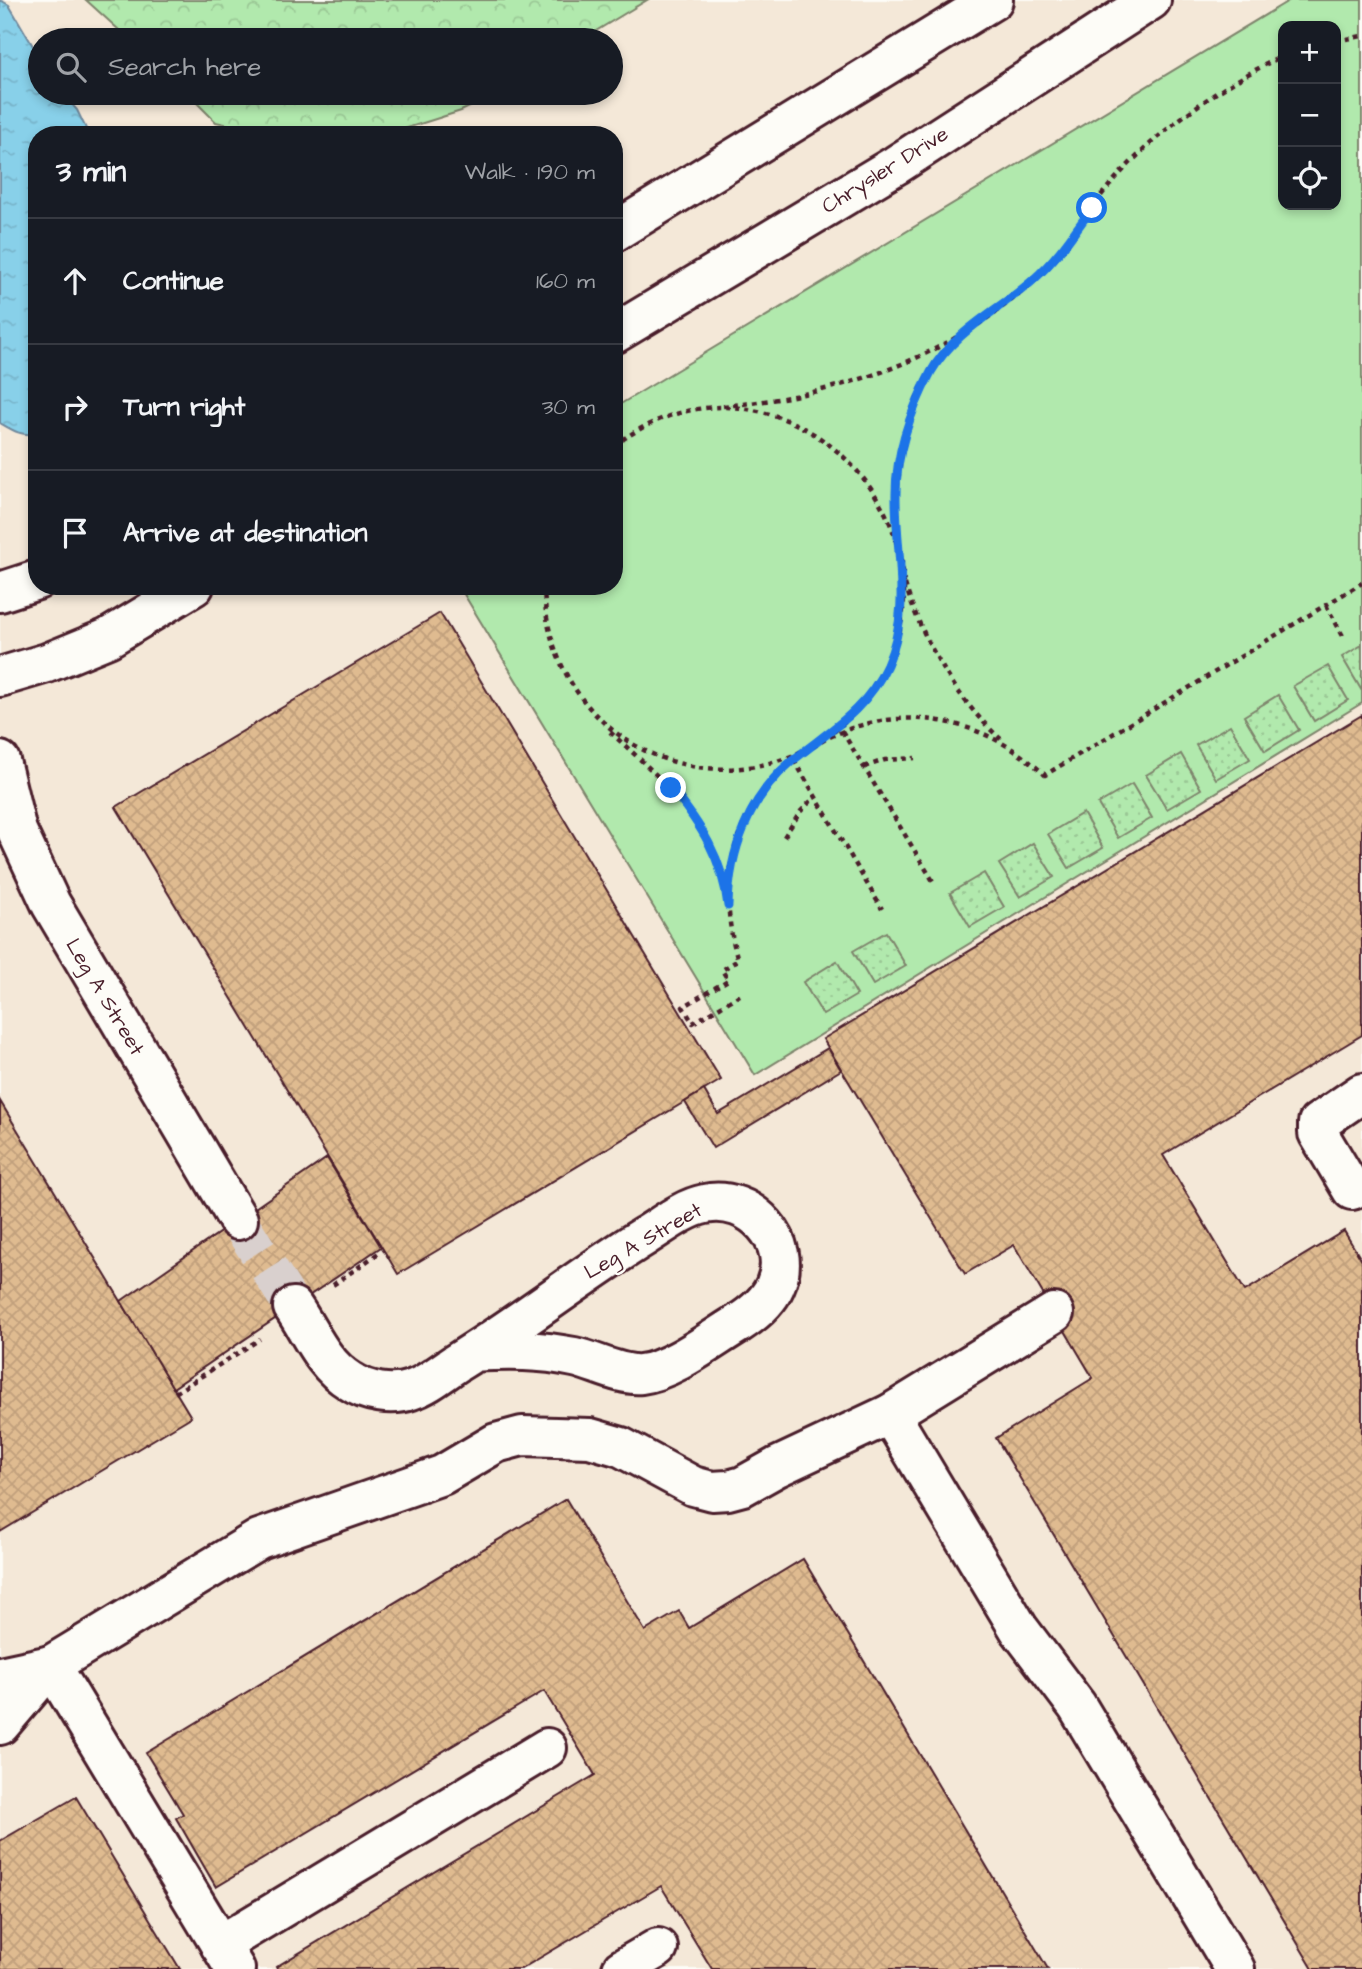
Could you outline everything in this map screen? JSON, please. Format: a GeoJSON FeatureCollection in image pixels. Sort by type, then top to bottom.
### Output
{"type":"FeatureCollection","features":[{"type":"Feature","properties":{"kind":"street"},"geometry":{"type":"LineString","coordinates":[[623,226],[993,0]]}},
{"type":"Feature","properties":{"kind":"street","name":"Chrysler Drive"},"geometry":{"type":"LineString","coordinates":[[623,329],[896,165],[1151,0]]}},
{"type":"Feature","properties":{"kind":"street"},"geometry":{"type":"LineString","coordinates":[[0,592],[28,583]]}},
{"type":"Feature","properties":{"kind":"street"},"geometry":{"type":"LineString","coordinates":[[0,677],[47,663],[108,638],[179,595]]}},
{"type":"Feature","properties":{"kind":"street","name":"Leg A Street"},"geometry":{"type":"LineString","coordinates":[[0,761],[17,831],[51,904],[238,1220]]}},
{"type":"Feature","properties":{"kind":"street"},"geometry":{"type":"LineString","coordinates":[[1352,1190],[1318,1133],[1318,1123],[1362,1093]]}},
{"type":"Feature","properties":{"kind":"street","name":"Leg A Street"},"geometry":{"type":"LineString","coordinates":[[293,1307],[330,1366],[366,1389],[388,1393],[411,1390],[474,1352],[603,1262],[704,1204],[725,1202],[742,1207],[759,1218],[772,1232],[778,1248],[776,1284],[767,1299],[749,1317],[663,1368],[639,1374],[544,1351],[474,1352]]}},
{"type":"Feature","properties":{"kind":"street"},"geometry":{"type":"LineString","coordinates":[[0,1725],[51,1665],[259,1539],[442,1475],[496,1443],[522,1436],[590,1438],[621,1447],[693,1486],[728,1490],[743,1486],[776,1467],[890,1414],[1054,1313]]}},
{"type":"Feature","properties":{"kind":"street"},"geometry":{"type":"LineString","coordinates":[[890,1414],[1020,1629],[1077,1706],[1235,1969]]}},
{"type":"Feature","properties":{"kind":"street"},"geometry":{"type":"LineString","coordinates":[[0,1676],[51,1665]]}},
{"type":"Feature","properties":{"kind":"street"},"geometry":{"type":"LineString","coordinates":[[51,1665],[227,1957],[547,1748]]}},
{"type":"Feature","properties":{"kind":"street"},"geometry":{"type":"LineString","coordinates":[[622,1969],[658,1948]]}},
{"type":"Feature","properties":{"kind":"path"},"geometry":{"type":"LineString","coordinates":[[1341,40],[1362,36]]}},
{"type":"Feature","properties":{"kind":"path"},"geometry":{"type":"LineString","coordinates":[[623,441],[666,418],[708,409],[775,401],[865,377],[926,355],[967,331],[1006,303],[1051,264],[1099,198],[1160,136],[1210,97],[1278,59]]}},
{"type":"Feature","properties":{"kind":"path"},"geometry":{"type":"LineString","coordinates":[[728,906],[732,861],[747,820],[771,782],[794,760],[857,710],[886,667],[901,616],[896,490],[908,428],[924,387],[939,359],[967,331]]}},
{"type":"Feature","properties":{"kind":"path"},"geometry":{"type":"LineString","coordinates":[[708,409],[769,415],[802,427],[832,445],[858,469],[878,498],[893,530],[909,596],[938,656],[981,718],[1009,746],[1045,775],[1362,583]]}},
{"type":"Feature","properties":{"kind":"path"},"geometry":{"type":"LineString","coordinates":[[545,595],[549,633],[559,662],[574,689],[609,732],[664,779],[694,817],[720,866],[738,960],[722,970],[727,980],[683,1007],[693,1023],[738,996],[739,998]]}},
{"type":"Feature","properties":{"kind":"path"},"geometry":{"type":"LineString","coordinates":[[1326,605],[1343,636]]}},
{"type":"Feature","properties":{"kind":"path"},"geometry":{"type":"LineString","coordinates":[[593,713],[615,733],[641,750],[700,768],[760,766],[789,757],[842,731],[884,719],[928,718],[970,727],[1009,746]]}},
{"type":"Feature","properties":{"kind":"path"},"geometry":{"type":"LineString","coordinates":[[842,731],[933,881]]}},
{"type":"Feature","properties":{"kind":"path"},"geometry":{"type":"LineString","coordinates":[[864,767],[884,760],[915,758]]}},
{"type":"Feature","properties":{"kind":"path"},"geometry":{"type":"LineString","coordinates":[[794,760],[882,909]]}},
{"type":"Feature","properties":{"kind":"path"},"geometry":{"type":"LineString","coordinates":[[784,837],[797,816],[815,796]]}},
{"type":"Feature","properties":{"kind":"path"},"geometry":{"type":"LineString","coordinates":[[332,1285],[383,1250]]}},
{"type":"Feature","properties":{"kind":"path"},"geometry":{"type":"LineString","coordinates":[[176,1393],[260,1339]]}},
{"type":"Feature","properties":{"kind":"shaded area"},"geometry":{"type":"Polygon","coordinates":[[[0,0],[1362,0],[1362,1969],[0,1969],[0,0]]]}},
{"type":"Feature","properties":{"kind":"green space"},"geometry":{"type":"Polygon","coordinates":[[[86,0],[647,0],[601,28],[117,28],[86,0]]]}},
{"type":"Feature","properties":{"kind":"green space"},"geometry":{"type":"Polygon","coordinates":[[[1290,0],[1362,0],[1362,703],[755,1075],[464,595],[623,595],[623,403],[1290,0]]]}},
{"type":"Feature","properties":{"kind":"green space"},"geometry":{"type":"Polygon","coordinates":[[[199,105],[474,105],[414,126],[234,126],[216,122],[199,105]]]}},
{"type":"Feature","properties":{"kind":"green space"},"geometry":{"type":"Polygon","coordinates":[[[1362,645],[1362,691],[1342,657],[1362,645]]]}},
{"type":"Feature","properties":{"kind":"green space"},"geometry":{"type":"Polygon","coordinates":[[[1328,666],[1348,700],[1314,721],[1293,686],[1328,666]]]}},
{"type":"Feature","properties":{"kind":"green space"},"geometry":{"type":"Polygon","coordinates":[[[1278,695],[1299,730],[1265,751],[1244,716],[1278,695]]]}},
{"type":"Feature","properties":{"kind":"green space"},"geometry":{"type":"Polygon","coordinates":[[[1230,725],[1250,759],[1216,779],[1196,745],[1230,725]]]}},
{"type":"Feature","properties":{"kind":"green space"},"geometry":{"type":"Polygon","coordinates":[[[1181,754],[1201,789],[1167,809],[1146,775],[1181,754]]]}},
{"type":"Feature","properties":{"kind":"green space"},"geometry":{"type":"Polygon","coordinates":[[[1132,784],[1152,818],[1118,838],[1098,804],[1132,784]]]}},
{"type":"Feature","properties":{"kind":"green space"},"geometry":{"type":"Polygon","coordinates":[[[1083,813],[1103,848],[1069,868],[1048,834],[1083,813]]]}},
{"type":"Feature","properties":{"kind":"green space"},"geometry":{"type":"Polygon","coordinates":[[[1033,843],[1054,877],[1020,897],[999,864],[1033,843]]]}},
{"type":"Feature","properties":{"kind":"green space"},"geometry":{"type":"Polygon","coordinates":[[[984,873],[1004,907],[970,927],[950,893],[984,873]]]}},
{"type":"Feature","properties":{"kind":"green space"},"geometry":{"type":"Polygon","coordinates":[[[886,932],[906,966],[873,985],[853,951],[886,932]]]}},
{"type":"Feature","properties":{"kind":"green space"},"geometry":{"type":"Polygon","coordinates":[[[837,961],[857,995],[823,1015],[803,982],[837,961]]]}},
{"type":"Feature","properties":{"kind":"water"},"geometry":{"type":"Polygon","coordinates":[[[0,0],[9,5],[28,37],[28,105],[73,105],[85,126],[28,126],[28,434],[17,432],[0,423],[0,0]]]}},
{"type":"Feature","properties":{"kind":"building"},"geometry":{"type":"Polygon","coordinates":[[[440,613],[721,1080],[398,1274],[116,807],[440,613]]]}},
{"type":"Feature","properties":{"kind":"building"},"geometry":{"type":"Polygon","coordinates":[[[1362,715],[1362,1035],[1163,1155],[1245,1291],[1344,1231],[1362,1261],[1362,1969],[1313,1969],[996,1438],[1093,1378],[1014,1245],[965,1274],[823,1039],[1362,715]]]}},
{"type":"Feature","properties":{"kind":"building"},"geometry":{"type":"Polygon","coordinates":[[[828,1048],[841,1070],[713,1148],[685,1102],[704,1090],[718,1114],[828,1048]]]}},
{"type":"Feature","properties":{"kind":"building"},"geometry":{"type":"Polygon","coordinates":[[[0,1101],[191,1417],[0,1532],[0,1101]]]}},
{"type":"Feature","properties":{"kind":"building"},"geometry":{"type":"Polygon","coordinates":[[[327,1158],[381,1247],[173,1388],[121,1301],[327,1158]]]}},
{"type":"Feature","properties":{"kind":"building"},"geometry":{"type":"Polygon","coordinates":[[[566,1499],[645,1631],[679,1611],[689,1628],[803,1559],[1048,1969],[712,1969],[661,1886],[521,1969],[277,1969],[276,1967],[595,1775],[544,1691],[216,1887],[176,1818],[183,1814],[146,1753],[566,1499]]]}},
{"type":"Feature","properties":{"kind":"building"},"geometry":{"type":"Polygon","coordinates":[[[76,1797],[180,1969],[0,1969],[0,1841],[76,1797]]]}},
{"type":"Feature","properties":{"kind":"tunnel"},"geometry":{"type":"LineString","coordinates":[[238,1220],[293,1307]]}},
{"type":"Feature","properties":{"kind":"route"},"geometry":{"type":"LineString","coordinates":[[671,788],[701,827],[713,848],[727,893],[728,906],[732,861],[754,806],[782,771],[831,734],[857,710],[878,682],[893,650],[903,599],[896,510],[897,471],[912,415],[932,371],[951,344],[1006,303],[1051,264],[1092,208]]}}]}
